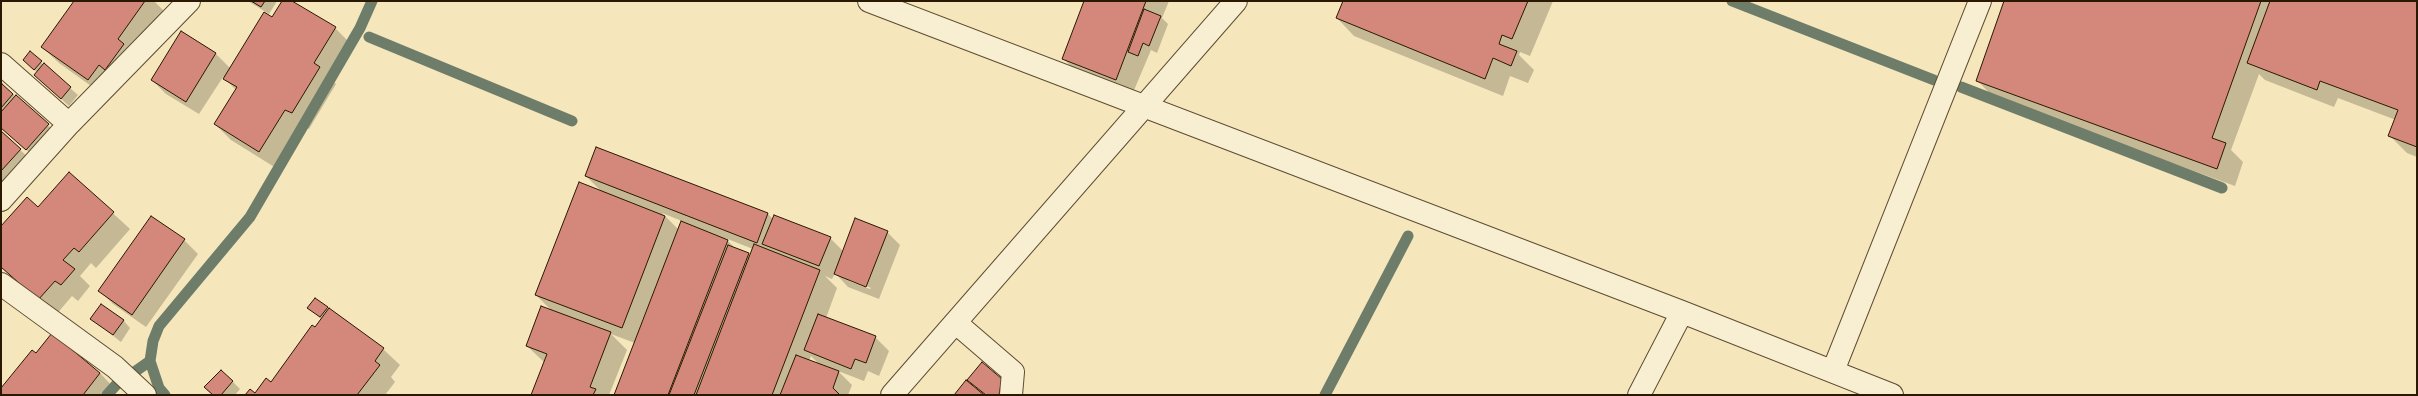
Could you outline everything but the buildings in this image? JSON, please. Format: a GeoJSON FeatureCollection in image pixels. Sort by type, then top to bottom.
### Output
{"type":"FeatureCollection","features":[{"type":"Feature","properties":{"kind":"street"},"geometry":{"type":"LineString","coordinates":[[1,200],[69,124],[189,1]]}},
{"type":"Feature","properties":{"kind":"street"},"geometry":{"type":"LineString","coordinates":[[869,1],[1682,312],[1892,395]]}},
{"type":"Feature","properties":{"kind":"street"},"geometry":{"type":"LineString","coordinates":[[892,395],[1236,1]]}},
{"type":"Feature","properties":{"kind":"street"},"geometry":{"type":"LineString","coordinates":[[1833,371],[1980,1]]}},
{"type":"Feature","properties":{"kind":"street"},"geometry":{"type":"LineString","coordinates":[[1,64],[69,124]]}},
{"type":"Feature","properties":{"kind":"street"},"geometry":{"type":"LineString","coordinates":[[1,284],[116,367],[140,390]]}},
{"type":"Feature","properties":{"kind":"street"},"geometry":{"type":"LineString","coordinates":[[1639,395],[1682,312]]}},
{"type":"Feature","properties":{"kind":"street"},"geometry":{"type":"LineString","coordinates":[[956,323],[1013,372],[1011,395]]}},
{"type":"Feature","properties":{"kind":"waterway"},"geometry":{"type":"LineString","coordinates":[[107,395],[116,385],[150,361],[153,341],[159,326],[250,217],[360,28],[372,1]]}},
{"type":"Feature","properties":{"kind":"waterway"},"geometry":{"type":"LineString","coordinates":[[1732,1],[1934,80]]}},
{"type":"Feature","properties":{"kind":"waterway"},"geometry":{"type":"LineString","coordinates":[[369,37],[572,121]]}},
{"type":"Feature","properties":{"kind":"waterway"},"geometry":{"type":"LineString","coordinates":[[1961,87],[2222,188]]}},
{"type":"Feature","properties":{"kind":"waterway"},"geometry":{"type":"LineString","coordinates":[[1325,395],[1408,236]]}},
{"type":"Feature","properties":{"kind":"waterway"},"geometry":{"type":"LineString","coordinates":[[150,361],[159,388],[165,395]]}}]}
